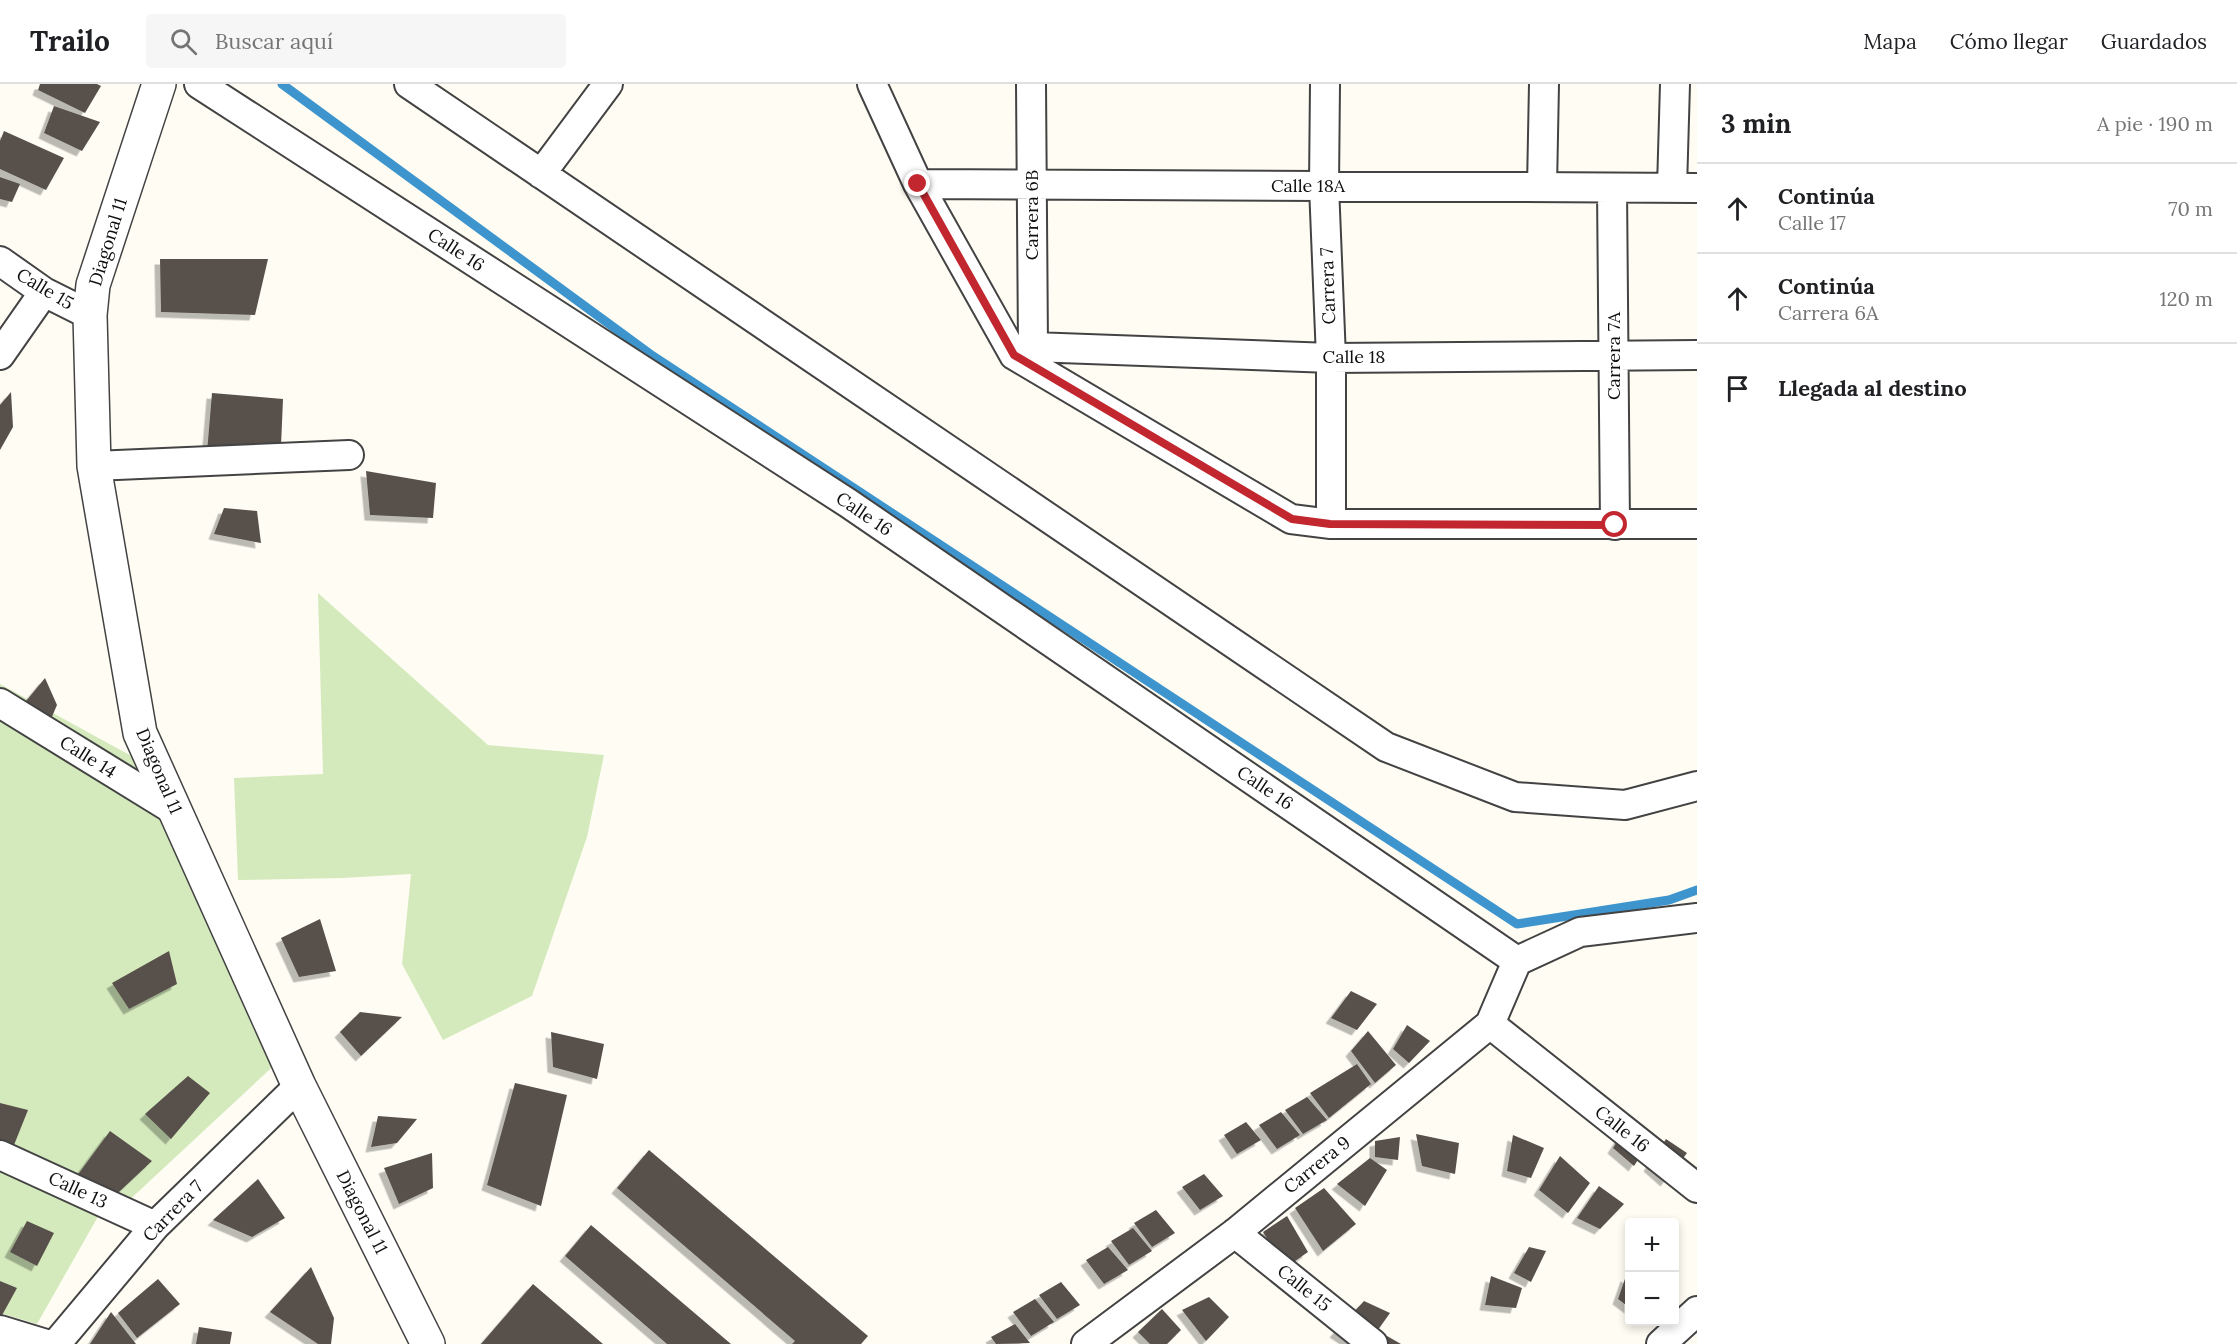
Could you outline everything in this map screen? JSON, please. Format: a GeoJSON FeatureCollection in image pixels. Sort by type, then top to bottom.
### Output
{"type":"FeatureCollection","features":[{"type":"Feature","properties":{"kind":"street","name":"Diagonal 11"},"geometry":{"type":"LineString","coordinates":[[159,84],[93,285],[90,315],[94,466],[140,733],[299,1086],[428,1344]]}},
{"type":"Feature","properties":{"kind":"street","name":"Calle 16"},"geometry":{"type":"LineString","coordinates":[[199,84],[848,503],[1517,961]]}},
{"type":"Feature","properties":{"kind":"street"},"geometry":{"type":"LineString","coordinates":[[409,84],[1386,747],[1515,797],[1625,805],[1697,786]]}},
{"type":"Feature","properties":{"kind":"street"},"geometry":{"type":"LineString","coordinates":[[541,174],[608,84]]}},
{"type":"Feature","properties":{"kind":"street"},"geometry":{"type":"LineString","coordinates":[[872,84],[918,184],[1023,351],[1292,519],[1330,524],[1697,524]]}},
{"type":"Feature","properties":{"kind":"street","name":"Carrera 6B"},"geometry":{"type":"LineString","coordinates":[[1023,351],[1031,184],[1031,84]]}},
{"type":"Feature","properties":{"kind":"street","name":"Carrera 7"},"geometry":{"type":"LineString","coordinates":[[1325,84],[1324,186],[1330,358],[1330,524]]}},
{"type":"Feature","properties":{"kind":"street"},"geometry":{"type":"LineString","coordinates":[[1542,187],[1544,84]]}},
{"type":"Feature","properties":{"kind":"street"},"geometry":{"type":"LineString","coordinates":[[1675,84],[1684,188]]}},
{"type":"Feature","properties":{"kind":"street","name":"Calle 18A"},"geometry":{"type":"LineString","coordinates":[[918,184],[1684,188]]}},
{"type":"Feature","properties":{"kind":"street","name":"Carrera 7A"},"geometry":{"type":"LineString","coordinates":[[1612,188],[1615,525]]}},
{"type":"Feature","properties":{"kind":"street","name":"Calle 15"},"geometry":{"type":"LineString","coordinates":[[0,261],[44,292],[90,315]]}},
{"type":"Feature","properties":{"kind":"street"},"geometry":{"type":"LineString","coordinates":[[0,354],[44,292]]}},
{"type":"Feature","properties":{"kind":"street","name":"Calle 18"},"geometry":{"type":"LineString","coordinates":[[1023,351],[1330,358],[1697,355]]}},
{"type":"Feature","properties":{"kind":"street"},"geometry":{"type":"LineString","coordinates":[[94,466],[350,455]]}},
{"type":"Feature","properties":{"kind":"street","name":"Calle 14"},"geometry":{"type":"LineString","coordinates":[[0,703],[177,812]]}},
{"type":"Feature","properties":{"kind":"street"},"geometry":{"type":"LineString","coordinates":[[1517,961],[1580,932],[1697,918]]}},
{"type":"Feature","properties":{"kind":"street","name":"Carrera 9"},"geometry":{"type":"LineString","coordinates":[[1086,1344],[1235,1233],[1490,1024],[1517,961]]}},
{"type":"Feature","properties":{"kind":"street","name":"Calle 16"},"geometry":{"type":"LineString","coordinates":[[1490,1024],[1697,1188]]}},
{"type":"Feature","properties":{"kind":"street","name":"Carrera 7"},"geometry":{"type":"LineString","coordinates":[[56,1344],[155,1226],[299,1086]]}},
{"type":"Feature","properties":{"kind":"street","name":"Calle 13"},"geometry":{"type":"LineString","coordinates":[[0,1155],[155,1226]]}},
{"type":"Feature","properties":{"kind":"street","name":"Calle 15"},"geometry":{"type":"LineString","coordinates":[[1235,1233],[1373,1344]]}},
{"type":"Feature","properties":{"kind":"street"},"geometry":{"type":"LineString","coordinates":[[1661,1344],[1697,1311]]}},
{"type":"Feature","properties":{"kind":"street"},"geometry":{"type":"LineString","coordinates":[[0,1330],[46,1344]]}},
{"type":"Feature","properties":{"kind":"green space"},"geometry":{"type":"Polygon","coordinates":[[[318,593],[488,745],[604,755],[587,837],[532,996],[443,1040],[402,964],[411,874],[238,880],[234,778],[323,774],[318,593]]]}},
{"type":"Feature","properties":{"kind":"green space"},"geometry":{"type":"Polygon","coordinates":[[[0,684],[177,781],[283,1057],[124,1205],[0,1141],[0,684]]]}},
{"type":"Feature","properties":{"kind":"green space"},"geometry":{"type":"Polygon","coordinates":[[[0,1150],[104,1206],[37,1324],[0,1313],[0,1150]]]}},
{"type":"Feature","properties":{"kind":"building"},"geometry":{"type":"Polygon","coordinates":[[[40,84],[97,84],[101,86],[85,113],[38,90],[40,84]]]}},
{"type":"Feature","properties":{"kind":"building"},"geometry":{"type":"Polygon","coordinates":[[[54,106],[100,122],[82,151],[44,133],[54,106]]]}},
{"type":"Feature","properties":{"kind":"building"},"geometry":{"type":"Polygon","coordinates":[[[4,131],[64,158],[46,190],[0,169],[0,141],[4,131]]]}},
{"type":"Feature","properties":{"kind":"building"},"geometry":{"type":"Polygon","coordinates":[[[0,177],[20,184],[12,202],[0,199],[0,177]]]}},
{"type":"Feature","properties":{"kind":"building"},"geometry":{"type":"Polygon","coordinates":[[[160,259],[268,259],[255,315],[161,312],[160,259]]]}},
{"type":"Feature","properties":{"kind":"building"},"geometry":{"type":"Polygon","coordinates":[[[11,392],[13,427],[0,450],[0,405],[11,392]]]}},
{"type":"Feature","properties":{"kind":"building"},"geometry":{"type":"Polygon","coordinates":[[[212,393],[283,399],[281,446],[206,464],[212,393]]]}},
{"type":"Feature","properties":{"kind":"building"},"geometry":{"type":"Polygon","coordinates":[[[366,471],[436,483],[433,518],[370,515],[366,471]]]}},
{"type":"Feature","properties":{"kind":"building"},"geometry":{"type":"Polygon","coordinates":[[[224,508],[257,511],[261,543],[214,534],[224,508]]]}},
{"type":"Feature","properties":{"kind":"building"},"geometry":{"type":"Polygon","coordinates":[[[45,678],[57,705],[45,733],[13,717],[45,678]]]}},
{"type":"Feature","properties":{"kind":"building"},"geometry":{"type":"Polygon","coordinates":[[[320,919],[336,971],[299,977],[281,938],[320,919]]]}},
{"type":"Feature","properties":{"kind":"building"},"geometry":{"type":"Polygon","coordinates":[[[169,951],[177,984],[129,1009],[112,983],[169,951]]]}},
{"type":"Feature","properties":{"kind":"building"},"geometry":{"type":"Polygon","coordinates":[[[1351,991],[1377,1004],[1357,1030],[1331,1018],[1351,991]]]}},
{"type":"Feature","properties":{"kind":"building"},"geometry":{"type":"Polygon","coordinates":[[[360,1012],[402,1017],[361,1056],[340,1032],[360,1012]]]}},
{"type":"Feature","properties":{"kind":"building"},"geometry":{"type":"Polygon","coordinates":[[[1407,1025],[1430,1041],[1409,1063],[1393,1049],[1407,1025]]]}},
{"type":"Feature","properties":{"kind":"building"},"geometry":{"type":"Polygon","coordinates":[[[1368,1031],[1396,1065],[1375,1083],[1351,1051],[1368,1031]]]}},
{"type":"Feature","properties":{"kind":"building"},"geometry":{"type":"Polygon","coordinates":[[[551,1032],[604,1044],[597,1079],[553,1067],[551,1032]]]}},
{"type":"Feature","properties":{"kind":"building"},"geometry":{"type":"Polygon","coordinates":[[[1357,1064],[1371,1084],[1329,1118],[1310,1093],[1357,1064]]]}},
{"type":"Feature","properties":{"kind":"building"},"geometry":{"type":"Polygon","coordinates":[[[188,1076],[210,1093],[171,1139],[145,1114],[188,1076]]]}},
{"type":"Feature","properties":{"kind":"building"},"geometry":{"type":"Polygon","coordinates":[[[515,1083],[567,1095],[541,1206],[487,1185],[515,1083]]]}},
{"type":"Feature","properties":{"kind":"building"},"geometry":{"type":"Polygon","coordinates":[[[1307,1097],[1327,1120],[1303,1134],[1285,1110],[1307,1097]]]}},
{"type":"Feature","properties":{"kind":"building"},"geometry":{"type":"Polygon","coordinates":[[[0,1103],[28,1110],[8,1160],[0,1153],[0,1103]]]}},
{"type":"Feature","properties":{"kind":"building"},"geometry":{"type":"Polygon","coordinates":[[[1281,1112],[1300,1135],[1277,1149],[1259,1125],[1281,1112]]]}},
{"type":"Feature","properties":{"kind":"building"},"geometry":{"type":"Polygon","coordinates":[[[378,1116],[417,1119],[397,1143],[371,1147],[378,1116]]]}},
{"type":"Feature","properties":{"kind":"building"},"geometry":{"type":"Polygon","coordinates":[[[1246,1122],[1261,1140],[1237,1154],[1224,1135],[1246,1122]]]}},
{"type":"Feature","properties":{"kind":"building"},"geometry":{"type":"Polygon","coordinates":[[[1626,1127],[1653,1137],[1634,1166],[1613,1148],[1626,1127]]]}},
{"type":"Feature","properties":{"kind":"building"},"geometry":{"type":"Polygon","coordinates":[[[110,1131],[152,1161],[104,1206],[68,1188],[110,1131]]]}},
{"type":"Feature","properties":{"kind":"building"},"geometry":{"type":"Polygon","coordinates":[[[1416,1134],[1459,1143],[1455,1174],[1422,1166],[1416,1134]]]}},
{"type":"Feature","properties":{"kind":"building"},"geometry":{"type":"Polygon","coordinates":[[[1513,1135],[1544,1148],[1531,1178],[1507,1171],[1513,1135]]]}},
{"type":"Feature","properties":{"kind":"building"},"geometry":{"type":"Polygon","coordinates":[[[1400,1137],[1398,1160],[1375,1157],[1375,1141],[1400,1137]]]}},
{"type":"Feature","properties":{"kind":"building"},"geometry":{"type":"Polygon","coordinates":[[[1666,1139],[1687,1153],[1666,1181],[1649,1166],[1666,1139]]]}},
{"type":"Feature","properties":{"kind":"building"},"geometry":{"type":"Polygon","coordinates":[[[649,1150],[868,1336],[861,1344],[792,1344],[795,1341],[617,1188],[649,1150]]]}},
{"type":"Feature","properties":{"kind":"building"},"geometry":{"type":"Polygon","coordinates":[[[432,1153],[433,1188],[399,1204],[384,1168],[432,1153]]]}},
{"type":"Feature","properties":{"kind":"building"},"geometry":{"type":"Polygon","coordinates":[[[1560,1156],[1590,1183],[1568,1213],[1539,1190],[1560,1156]]]}},
{"type":"Feature","properties":{"kind":"building"},"geometry":{"type":"Polygon","coordinates":[[[1370,1158],[1387,1170],[1365,1206],[1337,1184],[1370,1158]]]}},
{"type":"Feature","properties":{"kind":"building"},"geometry":{"type":"Polygon","coordinates":[[[1204,1174],[1223,1196],[1200,1210],[1182,1187],[1204,1174]]]}},
{"type":"Feature","properties":{"kind":"building"},"geometry":{"type":"Polygon","coordinates":[[[258,1179],[285,1218],[252,1237],[213,1220],[258,1179]]]}},
{"type":"Feature","properties":{"kind":"building"},"geometry":{"type":"Polygon","coordinates":[[[1599,1186],[1624,1204],[1600,1229],[1577,1218],[1599,1186]]]}},
{"type":"Feature","properties":{"kind":"building"},"geometry":{"type":"Polygon","coordinates":[[[1324,1188],[1356,1224],[1323,1251],[1295,1208],[1324,1188]]]}},
{"type":"Feature","properties":{"kind":"building"},"geometry":{"type":"Polygon","coordinates":[[[1156,1210],[1175,1233],[1152,1247],[1134,1223],[1156,1210]]]}},
{"type":"Feature","properties":{"kind":"building"},"geometry":{"type":"Polygon","coordinates":[[[1287,1216],[1308,1252],[1285,1268],[1263,1232],[1287,1216]]]}},
{"type":"Feature","properties":{"kind":"building"},"geometry":{"type":"Polygon","coordinates":[[[27,1221],[54,1233],[37,1266],[10,1252],[27,1221]]]}},
{"type":"Feature","properties":{"kind":"building"},"geometry":{"type":"Polygon","coordinates":[[[591,1225],[731,1344],[667,1344],[565,1256],[591,1225]]]}},
{"type":"Feature","properties":{"kind":"building"},"geometry":{"type":"Polygon","coordinates":[[[1133,1228],[1152,1251],[1129,1265],[1111,1241],[1133,1228]]]}},
{"type":"Feature","properties":{"kind":"building"},"geometry":{"type":"Polygon","coordinates":[[[1108,1247],[1128,1270],[1104,1284],[1086,1260],[1108,1247]]]}},
{"type":"Feature","properties":{"kind":"building"},"geometry":{"type":"Polygon","coordinates":[[[1529,1247],[1546,1251],[1531,1282],[1514,1273],[1529,1247]]]}},
{"type":"Feature","properties":{"kind":"building"},"geometry":{"type":"Polygon","coordinates":[[[311,1267],[334,1318],[331,1344],[318,1344],[270,1312],[311,1267]]]}},
{"type":"Feature","properties":{"kind":"building"},"geometry":{"type":"Polygon","coordinates":[[[1491,1276],[1522,1288],[1516,1308],[1485,1305],[1491,1276]]]}},
{"type":"Feature","properties":{"kind":"building"},"geometry":{"type":"Polygon","coordinates":[[[158,1279],[180,1304],[137,1338],[118,1313],[158,1279]]]}},
{"type":"Feature","properties":{"kind":"building"},"geometry":{"type":"Polygon","coordinates":[[[1625,1279],[1625,1304],[1618,1299],[1625,1279]]]}},
{"type":"Feature","properties":{"kind":"building"},"geometry":{"type":"Polygon","coordinates":[[[0,1281],[17,1288],[0,1319],[0,1281]]]}},
{"type":"Feature","properties":{"kind":"building"},"geometry":{"type":"Polygon","coordinates":[[[1061,1282],[1080,1305],[1057,1319],[1039,1295],[1061,1282]]]}},
{"type":"Feature","properties":{"kind":"building"},"geometry":{"type":"Polygon","coordinates":[[[533,1284],[603,1344],[481,1344],[533,1284]]]}},
{"type":"Feature","properties":{"kind":"building"},"geometry":{"type":"Polygon","coordinates":[[[1209,1297],[1229,1317],[1206,1341],[1182,1310],[1209,1297]]]}},
{"type":"Feature","properties":{"kind":"building"},"geometry":{"type":"Polygon","coordinates":[[[1035,1299],[1054,1322],[1031,1336],[1013,1312],[1035,1299]]]}},
{"type":"Feature","properties":{"kind":"building"},"geometry":{"type":"Polygon","coordinates":[[[1364,1301],[1390,1313],[1368,1344],[1353,1344],[1335,1332],[1364,1301]]]}},
{"type":"Feature","properties":{"kind":"building"},"geometry":{"type":"Polygon","coordinates":[[[1162,1309],[1181,1330],[1167,1344],[1150,1344],[1138,1332],[1162,1309]]]}},
{"type":"Feature","properties":{"kind":"building"},"geometry":{"type":"Polygon","coordinates":[[[111,1312],[136,1344],[90,1344],[111,1312]]]}},
{"type":"Feature","properties":{"kind":"building"},"geometry":{"type":"Polygon","coordinates":[[[1015,1324],[1030,1343],[996,1344],[991,1337],[1015,1324]]]}},
{"type":"Feature","properties":{"kind":"building"},"geometry":{"type":"Polygon","coordinates":[[[199,1327],[232,1332],[230,1344],[196,1344],[199,1327]]]}},
{"type":"Feature","properties":{"kind":"building"},"geometry":{"type":"Polygon","coordinates":[[[1387,1336],[1401,1344],[1381,1344],[1387,1336]]]}},
{"type":"Feature","properties":{"kind":"waterway"},"geometry":{"type":"LineString","coordinates":[[282,84],[650,354],[1517,924],[1669,900],[1697,890]]}},
{"type":"Feature","properties":{"kind":"route"},"geometry":{"type":"LineString","coordinates":[[918,184],[1014,355],[1292,519],[1330,524],[1615,525]]}}]}
